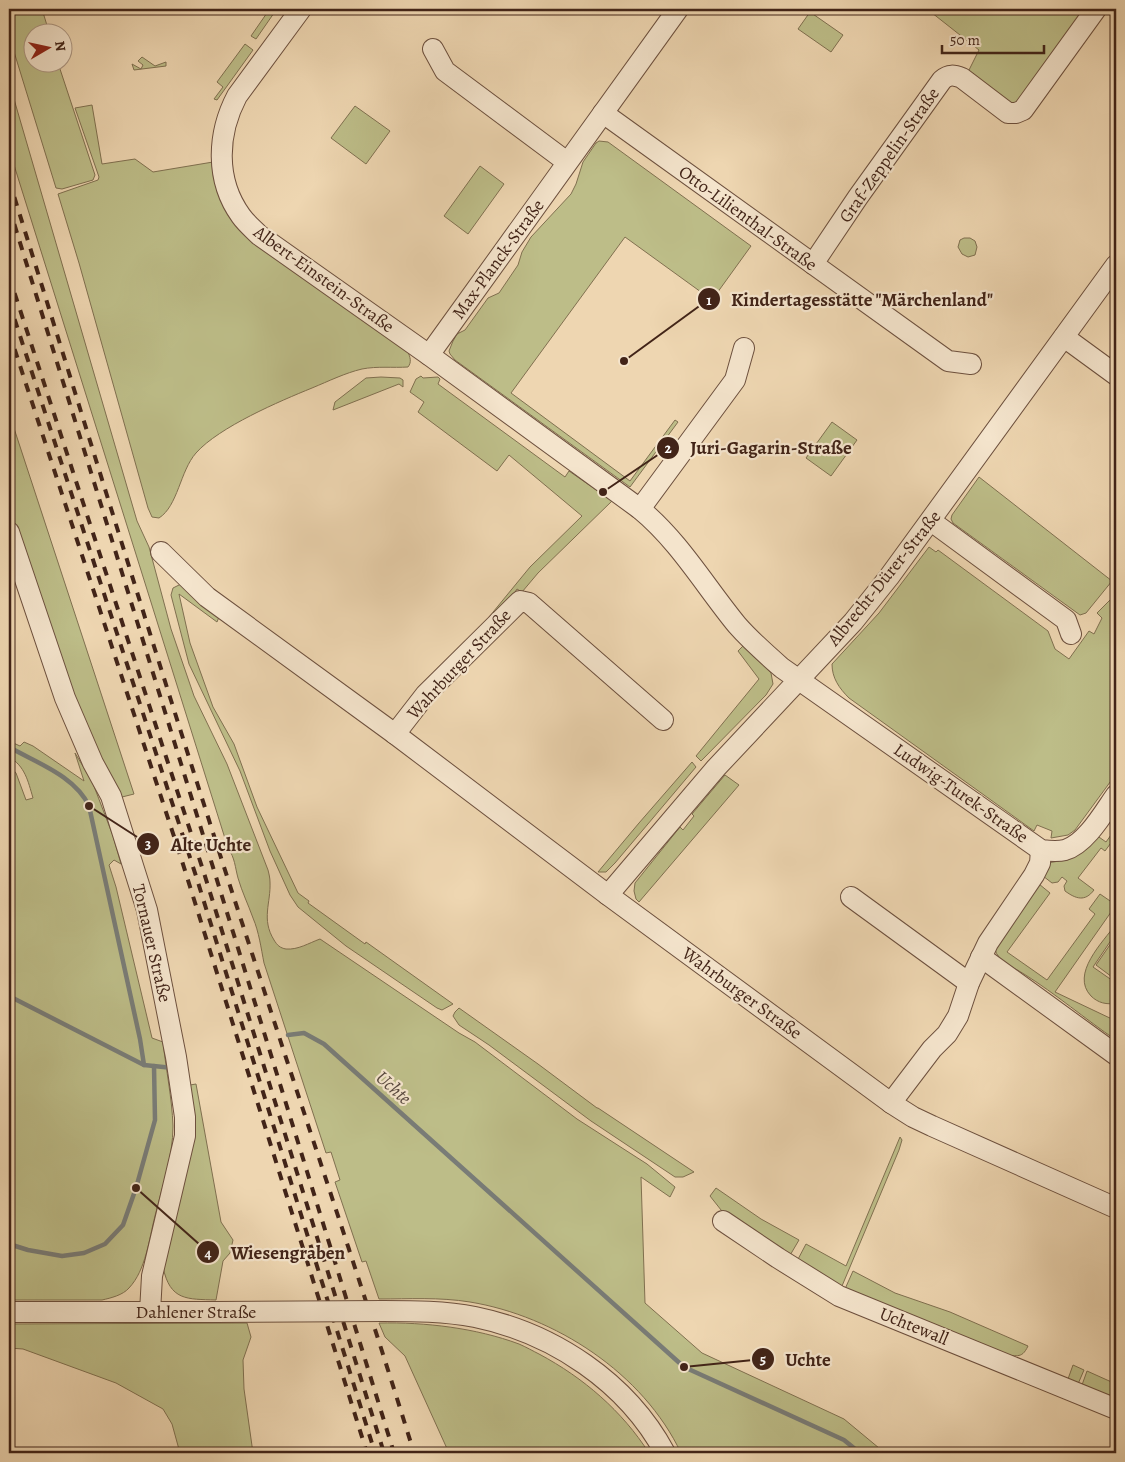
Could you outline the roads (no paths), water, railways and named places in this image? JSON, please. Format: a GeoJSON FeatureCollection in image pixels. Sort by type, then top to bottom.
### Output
{"type":"FeatureCollection","features":[{"type":"Feature","properties":{"kind":"street","name":"Albert-Einstein-Straße"},"geometry":{"type":"LineString","coordinates":[[301,9],[237,96],[223,131],[221,150],[222,170],[232,202],[242,218],[259,236],[429,355],[640,509]]}},
{"type":"Feature","properties":{"kind":"street","name":"Max-Planck-Straße"},"geometry":{"type":"LineString","coordinates":[[429,355],[678,9]]}},
{"type":"Feature","properties":{"kind":"street","name":"Graf-Zeppelin-Straße"},"geometry":{"type":"LineString","coordinates":[[813,264],[863,190],[942,80],[948,75],[962,78],[1008,113],[1024,110],[1096,9]]}},
{"type":"Feature","properties":{"kind":"street"},"geometry":{"type":"LineString","coordinates":[[433,49],[445,71],[567,162]]}},
{"type":"Feature","properties":{"kind":"street","name":"Otto-Lilienthal-Straße"},"geometry":{"type":"LineString","coordinates":[[603,113],[948,361],[971,364]]}},
{"type":"Feature","properties":{"kind":"street","name":"Albrecht-Dürer-Straße"},"geometry":{"type":"LineString","coordinates":[[608,895],[716,768],[853,622],[931,521],[1116,265]]}},
{"type":"Feature","properties":{"kind":"street"},"geometry":{"type":"LineString","coordinates":[[1064,337],[1116,375]]}},
{"type":"Feature","properties":{"kind":"street"},"geometry":{"type":"LineString","coordinates":[[640,509],[735,380],[744,348]]}},
{"type":"Feature","properties":{"kind":"street","name":"Ludwig-Turek-Straße"},"geometry":{"type":"LineString","coordinates":[[640,509],[652,519],[686,558],[749,638],[782,668],[1041,850],[1067,850],[1081,841],[1116,795]]}},
{"type":"Feature","properties":{"kind":"street"},"geometry":{"type":"LineString","coordinates":[[931,521],[1066,620],[1071,634]]}},
{"type":"Feature","properties":{"kind":"street","name":"Tornauer Straße"},"geometry":{"type":"LineString","coordinates":[[9,532],[65,698],[93,763],[111,796],[122,827],[146,910],[178,1065],[185,1117],[185,1136],[152,1276],[150,1312]]}},
{"type":"Feature","properties":{"kind":"street","name":"Wahrburger Straße"},"geometry":{"type":"LineString","coordinates":[[161,552],[207,597],[395,734],[608,895],[891,1103],[932,1126],[1116,1208]]}},
{"type":"Feature","properties":{"kind":"street","name":"Wahrburger Straße"},"geometry":{"type":"LineString","coordinates":[[395,734],[426,694],[520,601],[529,603],[663,720]]}},
{"type":"Feature","properties":{"kind":"street"},"geometry":{"type":"LineString","coordinates":[[891,1103],[932,1050],[947,1034],[958,1016],[969,982],[988,943],[1034,875],[1040,863],[1041,850]]}},
{"type":"Feature","properties":{"kind":"street"},"geometry":{"type":"LineString","coordinates":[[850,897],[969,982]]}},
{"type":"Feature","properties":{"kind":"street"},"geometry":{"type":"LineString","coordinates":[[981,957],[1116,1055]]}},
{"type":"Feature","properties":{"kind":"street","name":"Uchtewall"},"geometry":{"type":"LineString","coordinates":[[723,1220],[778,1258],[839,1296],[1116,1409]]}},
{"type":"Feature","properties":{"kind":"street","name":"Dahlener Straße"},"geometry":{"type":"LineString","coordinates":[[9,1312],[383,1311],[430,1312],[474,1317],[517,1329],[548,1342],[594,1371],[623,1398],[650,1429],[666,1453]]}},
{"type":"Feature","properties":{"kind":"waterway"},"geometry":{"type":"LineString","coordinates":[[9,747],[65,778],[75,786],[89,806],[144,1065]]}},
{"type":"Feature","properties":{"kind":"waterway","name":"Uchte"},"geometry":{"type":"LineString","coordinates":[[9,996],[144,1065],[173,1068]]}},
{"type":"Feature","properties":{"kind":"waterway","name":"Uchte"},"geometry":{"type":"LineString","coordinates":[[288,1035],[304,1033],[324,1044],[684,1367],[844,1440],[860,1453]]}},
{"type":"Feature","properties":{"kind":"waterway"},"geometry":{"type":"LineString","coordinates":[[9,1244],[28,1250],[62,1256],[84,1253],[105,1244],[123,1225],[136,1188],[155,1120],[154,1066]]}},
{"type":"Feature","properties":{"kind":"railway"},"geometry":{"type":"LineString","coordinates":[[9,180],[198,786],[414,1453]]}},
{"type":"Feature","properties":{"kind":"railway"},"geometry":{"type":"LineString","coordinates":[[9,207],[394,1453]]}},
{"type":"Feature","properties":{"kind":"railway"},"geometry":{"type":"LineString","coordinates":[[9,276],[204,873],[384,1453]]}},
{"type":"Feature","properties":{"kind":"railway"},"geometry":{"type":"LineString","coordinates":[[9,302],[196,876],[375,1453]]}},
{"type":"Feature","properties":{"kind":"railway"},"geometry":{"type":"LineString","coordinates":[[9,332],[182,861],[367,1453]]}},
{"type":"Feature","properties":{"kind":"place","name":"Kindertagesstätte \"Märchenland\""},"geometry":{"type":"Point","coordinates":[624,361]}},
{"type":"Feature","properties":{"kind":"place","name":"Juri-Gagarin-Straße"},"geometry":{"type":"Point","coordinates":[603,492]}},
{"type":"Feature","properties":{"kind":"place","name":"Alte Uchte"},"geometry":{"type":"Point","coordinates":[89,806]}},
{"type":"Feature","properties":{"kind":"place","name":"Wiesengraben"},"geometry":{"type":"Point","coordinates":[136,1188]}},
{"type":"Feature","properties":{"kind":"place","name":"Uchte"},"geometry":{"type":"Point","coordinates":[684,1367]}}]}
